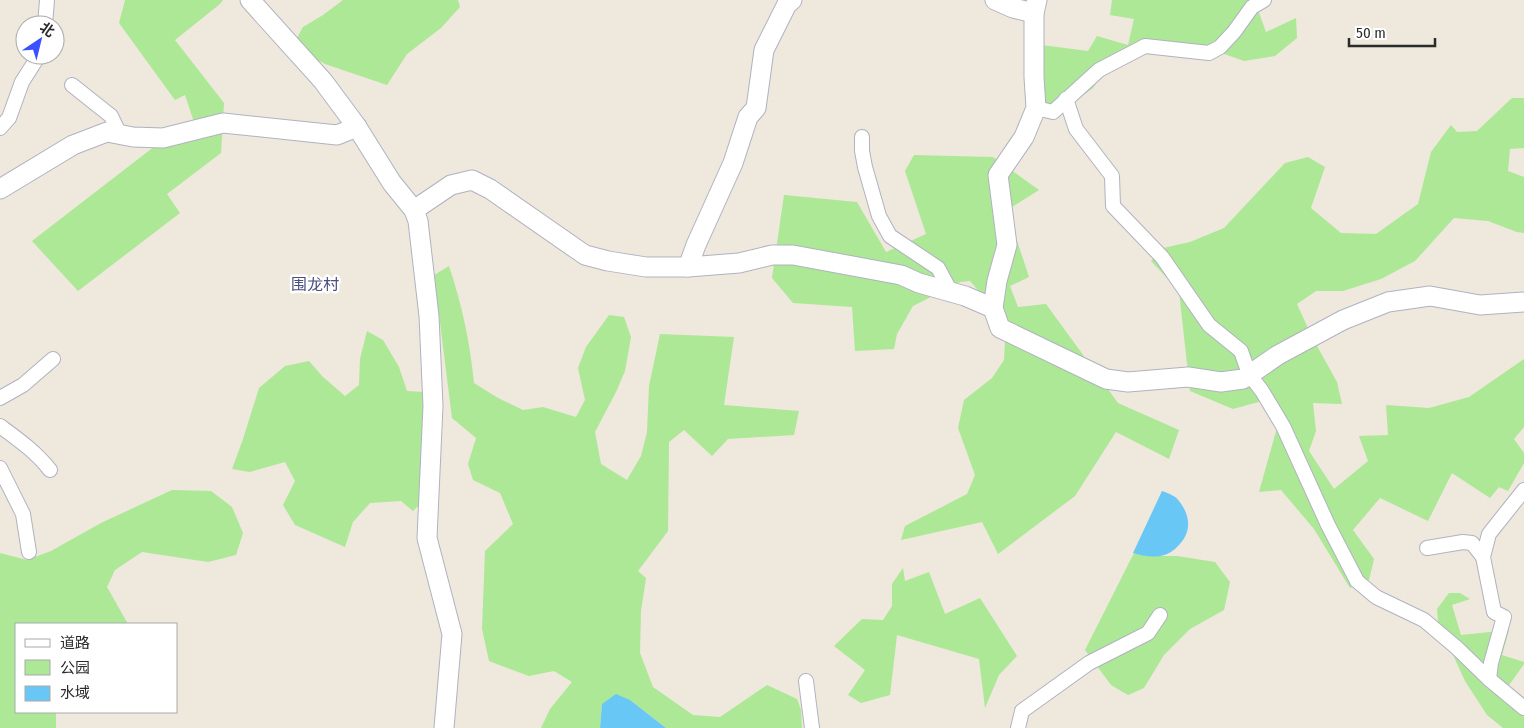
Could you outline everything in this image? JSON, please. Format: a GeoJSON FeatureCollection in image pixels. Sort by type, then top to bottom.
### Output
{"type":"FeatureCollection","features":[{"type":"Feature","properties":{"kind":"street"},"geometry":{"type":"LineString","coordinates":[[46,15],[47,0]]}},
{"type":"Feature","properties":{"kind":"street"},"geometry":{"type":"LineString","coordinates":[[250,0],[323,81],[357,127],[392,184],[414,210],[418,221],[429,316],[433,406],[427,538],[452,634],[444,728]]}},
{"type":"Feature","properties":{"kind":"street"},"geometry":{"type":"LineString","coordinates":[[688,267],[733,163],[748,117],[756,108],[764,50],[787,4],[792,0]]}},
{"type":"Feature","properties":{"kind":"street"},"geometry":{"type":"LineString","coordinates":[[995,0],[1013,8],[1036,6],[1034,77],[1036,108],[1024,137],[998,175],[1007,245],[997,280],[993,308],[1000,328],[1106,379],[1128,382],[1188,377],[1221,382],[1246,376],[1343,320],[1388,302],[1430,296],[1480,305],[1524,302]]}},
{"type":"Feature","properties":{"kind":"street"},"geometry":{"type":"LineString","coordinates":[[1036,108],[1053,112],[1099,70],[1145,46],[1209,53],[1220,47],[1234,32],[1252,6],[1264,0]]}},
{"type":"Feature","properties":{"kind":"street"},"geometry":{"type":"LineString","coordinates":[[0,128],[9,118],[22,82],[33,65]]}},
{"type":"Feature","properties":{"kind":"street"},"geometry":{"type":"LineString","coordinates":[[72,84],[111,116],[120,135]]}},
{"type":"Feature","properties":{"kind":"street"},"geometry":{"type":"LineString","coordinates":[[1066,99],[1076,130],[1112,176],[1113,206],[1162,257],[1209,325],[1240,351],[1246,376],[1262,391],[1283,426],[1328,525],[1357,581],[1376,597],[1424,620],[1524,708]]}},
{"type":"Feature","properties":{"kind":"street"},"geometry":{"type":"LineString","coordinates":[[0,189],[74,145],[107,132],[133,137],[163,138],[223,123],[337,135],[357,127]]}},
{"type":"Feature","properties":{"kind":"street"},"geometry":{"type":"LineString","coordinates":[[862,137],[864,167],[879,216],[890,236],[938,268],[951,292]]}},
{"type":"Feature","properties":{"kind":"street"},"geometry":{"type":"LineString","coordinates":[[414,210],[451,185],[472,180],[490,189],[585,255],[608,261],[646,267],[688,267],[739,263],[772,255],[793,255],[900,275],[919,283],[965,296],[993,308]]}},
{"type":"Feature","properties":{"kind":"street"},"geometry":{"type":"LineString","coordinates":[[0,398],[23,386],[53,359]]}},
{"type":"Feature","properties":{"kind":"street"},"geometry":{"type":"LineString","coordinates":[[0,426],[39,456],[50,470]]}},
{"type":"Feature","properties":{"kind":"street"},"geometry":{"type":"LineString","coordinates":[[0,468],[23,514],[29,552]]}},
{"type":"Feature","properties":{"kind":"street"},"geometry":{"type":"LineString","coordinates":[[1489,679],[1491,663],[1504,617],[1494,612],[1483,557],[1489,534],[1524,490]]}},
{"type":"Feature","properties":{"kind":"street"},"geometry":{"type":"LineString","coordinates":[[1427,548],[1463,542],[1472,543],[1483,557]]}},
{"type":"Feature","properties":{"kind":"street"},"geometry":{"type":"LineString","coordinates":[[1018,728],[1022,711],[1089,663],[1148,633],[1160,615]]}},
{"type":"Feature","properties":{"kind":"street"},"geometry":{"type":"LineString","coordinates":[[806,681],[812,728]]}},
{"type":"Feature","properties":{"kind":"green space"},"geometry":{"type":"Polygon","coordinates":[[[125,0],[223,0],[175,40],[224,103],[221,153],[167,194],[180,213],[78,291],[32,241],[155,146],[199,137],[185,95],[175,100],[119,23],[125,0]]]}},
{"type":"Feature","properties":{"kind":"green space"},"geometry":{"type":"Polygon","coordinates":[[[343,0],[458,0],[460,7],[441,28],[407,54],[387,85],[325,64],[292,47],[303,27],[343,0]]]}},
{"type":"Feature","properties":{"kind":"green space"},"geometry":{"type":"Polygon","coordinates":[[[1112,0],[1271,0],[1257,7],[1266,32],[1296,18],[1297,38],[1275,56],[1244,61],[1216,51],[1182,45],[1112,59],[1093,88],[1052,118],[1030,110],[1026,43],[1088,51],[1097,36],[1128,45],[1134,19],[1110,15],[1112,0]]]}},
{"type":"Feature","properties":{"kind":"green space"},"geometry":{"type":"Polygon","coordinates":[[[1512,98],[1524,98],[1524,148],[1510,149],[1508,171],[1524,177],[1524,233],[1488,221],[1454,218],[1415,261],[1381,279],[1343,291],[1316,291],[1297,304],[1312,337],[1337,382],[1342,404],[1313,403],[1316,431],[1309,451],[1334,489],[1368,461],[1359,436],[1388,435],[1386,405],[1429,408],[1469,397],[1524,359],[1524,427],[1514,439],[1524,453],[1524,463],[1508,491],[1499,487],[1490,498],[1452,473],[1428,521],[1380,498],[1353,530],[1374,559],[1369,580],[1350,588],[1314,529],[1281,490],[1259,492],[1278,424],[1262,401],[1233,409],[1190,391],[1179,291],[1151,261],[1163,248],[1190,242],[1224,228],[1285,163],[1308,157],[1325,167],[1311,208],[1341,233],[1376,234],[1418,204],[1431,152],[1451,125],[1457,132],[1477,131],[1512,98]]]}},
{"type":"Feature","properties":{"kind":"green space"},"geometry":{"type":"Polygon","coordinates":[[[914,155],[993,157],[1039,190],[1007,210],[1029,277],[1010,286],[1018,307],[1046,304],[1118,403],[1179,430],[1169,459],[1116,432],[1075,496],[998,554],[982,522],[901,540],[905,526],[967,494],[975,475],[958,428],[964,400],[992,378],[1004,360],[1006,323],[970,281],[960,282],[913,306],[897,334],[894,349],[855,351],[852,307],[793,303],[772,278],[784,195],[857,202],[886,252],[926,234],[905,171],[914,155]]]}},
{"type":"Feature","properties":{"kind":"green space"},"geometry":{"type":"Polygon","coordinates":[[[449,266],[465,324],[474,383],[498,398],[523,410],[543,407],[576,417],[585,400],[578,368],[586,347],[609,315],[624,317],[631,337],[625,371],[595,432],[601,464],[627,480],[641,456],[647,432],[649,386],[660,334],[734,337],[724,405],[799,411],[794,435],[728,439],[712,456],[684,430],[669,442],[668,531],[638,571],[646,578],[641,611],[640,653],[653,687],[693,715],[720,717],[767,685],[797,699],[801,710],[802,728],[666,728],[630,700],[602,704],[600,728],[541,728],[550,709],[572,682],[554,671],[529,676],[489,661],[482,629],[485,551],[513,524],[500,493],[473,480],[468,464],[476,438],[452,418],[434,275],[449,266]]]}},
{"type":"Feature","properties":{"kind":"green space"},"geometry":{"type":"Polygon","coordinates":[[[367,331],[383,340],[399,367],[407,391],[424,392],[421,503],[413,511],[401,501],[370,503],[353,522],[345,547],[295,525],[283,505],[295,481],[285,462],[250,472],[232,469],[259,388],[285,366],[309,361],[323,377],[345,396],[359,385],[360,359],[367,331]]]}},
{"type":"Feature","properties":{"kind":"green space"},"geometry":{"type":"Polygon","coordinates":[[[172,490],[211,491],[232,507],[243,533],[236,555],[208,562],[142,552],[115,570],[107,587],[127,623],[15,623],[15,713],[56,713],[56,728],[0,728],[0,553],[27,560],[51,551],[101,523],[172,490]]]}},
{"type":"Feature","properties":{"kind":"green space"},"geometry":{"type":"Polygon","coordinates":[[[1134,553],[1153,556],[1177,556],[1215,562],[1230,582],[1224,610],[1190,629],[1164,655],[1144,688],[1128,695],[1111,685],[1085,650],[1134,553]]]}},
{"type":"Feature","properties":{"kind":"green space"},"geometry":{"type":"Polygon","coordinates":[[[903,568],[905,581],[929,572],[945,614],[980,598],[1017,656],[999,675],[985,708],[979,659],[897,635],[890,695],[861,703],[848,695],[865,670],[834,646],[862,619],[883,620],[892,606],[892,584],[903,568]]]}},
{"type":"Feature","properties":{"kind":"green space"},"geometry":{"type":"Polygon","coordinates":[[[1449,593],[1460,593],[1470,599],[1452,605],[1461,635],[1509,630],[1502,655],[1524,662],[1524,664],[1500,698],[1524,717],[1524,728],[1503,728],[1487,715],[1465,681],[1438,622],[1437,609],[1449,593]]]}},
{"type":"Feature","properties":{"kind":"water"},"geometry":{"type":"Polygon","coordinates":[[[1162,491],[1178,499],[1183,507],[1188,518],[1185,536],[1182,542],[1171,552],[1160,556],[1144,556],[1133,553],[1162,491]]]}},
{"type":"Feature","properties":{"kind":"water"},"geometry":{"type":"Polygon","coordinates":[[[616,694],[630,700],[666,728],[600,728],[602,704],[616,694]]]}},
{"type":"Feature","properties":{"kind":"district","name":"围龙村"},"geometry":{"type":"Point","coordinates":[315,284]}}]}
